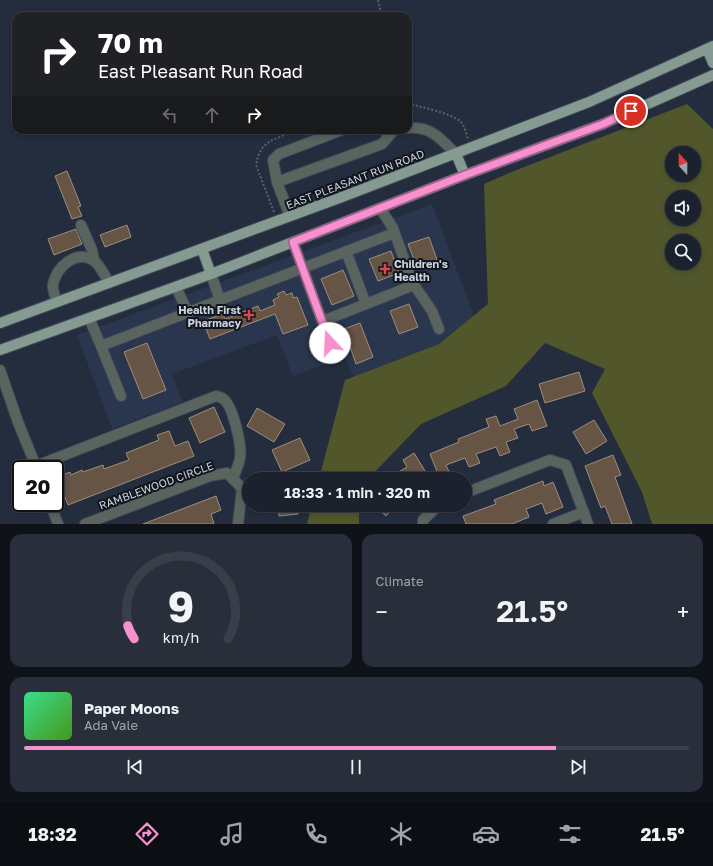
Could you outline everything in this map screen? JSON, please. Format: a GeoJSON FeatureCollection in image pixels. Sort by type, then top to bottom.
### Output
{"type":"FeatureCollection","features":[{"type":"Feature","properties":{"kind":"main road"},"geometry":{"type":"LineString","coordinates":[[710,48],[713,63]]}},
{"type":"Feature","properties":{"kind":"main road","name":"EAST PLEASANT RUN ROAD"},"geometry":{"type":"LineString","coordinates":[[0,323],[472,148],[589,102],[710,48]]}},
{"type":"Feature","properties":{"kind":"main road"},"geometry":{"type":"LineString","coordinates":[[0,350],[211,274],[465,175],[603,124],[713,75]]}},
{"type":"Feature","properties":{"kind":"main road"},"geometry":{"type":"LineString","coordinates":[[456,154],[465,175]]}},
{"type":"Feature","properties":{"kind":"main road"},"geometry":{"type":"LineString","coordinates":[[202,249],[211,274]]}},
{"type":"Feature","properties":{"kind":"street"},"geometry":{"type":"LineString","coordinates":[[412,129],[429,131],[437,135],[456,154]]}},
{"type":"Feature","properties":{"kind":"street"},"geometry":{"type":"LineString","coordinates":[[290,216],[277,182],[273,160],[279,154],[332,134]]}},
{"type":"Feature","properties":{"kind":"street"},"geometry":{"type":"LineString","coordinates":[[277,182],[382,144],[391,134]]}},
{"type":"Feature","properties":{"kind":"street"},"geometry":{"type":"LineString","coordinates":[[380,208],[394,233],[412,282],[432,311],[439,329]]}},
{"type":"Feature","properties":{"kind":"street"},"geometry":{"type":"LineString","coordinates":[[81,225],[92,250],[94,260],[109,283]]}},
{"type":"Feature","properties":{"kind":"street"},"geometry":{"type":"LineString","coordinates":[[101,346],[394,233]]}},
{"type":"Feature","properties":{"kind":"street"},"geometry":{"type":"LineString","coordinates":[[293,242],[330,343]]}},
{"type":"Feature","properties":{"kind":"street"},"geometry":{"type":"LineString","coordinates":[[346,251],[366,304]]}},
{"type":"Feature","properties":{"kind":"street"},"geometry":{"type":"LineString","coordinates":[[57,302],[53,290],[53,284],[56,276],[68,260],[86,257],[94,260]]}},
{"type":"Feature","properties":{"kind":"street"},"geometry":{"type":"LineString","coordinates":[[211,274],[220,300]]}},
{"type":"Feature","properties":{"kind":"street"},"geometry":{"type":"LineString","coordinates":[[322,321],[414,285]]}},
{"type":"Feature","properties":{"kind":"street"},"geometry":{"type":"LineString","coordinates":[[176,287],[188,313]]}},
{"type":"Feature","properties":{"kind":"street"},"geometry":{"type":"LineString","coordinates":[[89,318],[121,396]]}},
{"type":"Feature","properties":{"kind":"street"},"geometry":{"type":"LineString","coordinates":[[0,370],[33,460]]}},
{"type":"Feature","properties":{"kind":"street"},"geometry":{"type":"LineString","coordinates":[[54,460],[216,396],[222,398],[228,404],[233,416],[239,443],[240,458],[233,479],[242,489],[238,524]]}},
{"type":"Feature","properties":{"kind":"street"},"geometry":{"type":"LineString","coordinates":[[472,490],[550,460],[566,465],[588,524]]}},
{"type":"Feature","properties":{"kind":"street","name":"RAMBLEWOOD CIRCLE"},"geometry":{"type":"LineString","coordinates":[[85,524],[210,476],[227,473],[233,479]]}},
{"type":"Feature","properties":{"kind":"street"},"geometry":{"type":"LineString","coordinates":[[53,512],[58,524]]}},
{"type":"Feature","properties":{"kind":"street"},"geometry":{"type":"LineString","coordinates":[[423,524],[423,520],[432,512]]}},
{"type":"Feature","properties":{"kind":"street"},"geometry":{"type":"LineString","coordinates":[[554,524],[584,512]]}},
{"type":"Feature","properties":{"kind":"path"},"geometry":{"type":"LineString","coordinates":[[378,0],[381,12]]}},
{"type":"Feature","properties":{"kind":"path"},"geometry":{"type":"LineString","coordinates":[[412,105],[456,118],[462,123],[472,148]]}},
{"type":"Feature","properties":{"kind":"shaded area"},"geometry":{"type":"Polygon","coordinates":[[[432,204],[474,316],[439,344],[354,377],[345,357],[293,376],[277,335],[172,374],[183,402],[112,429],[77,335],[432,204]]]}},
{"type":"Feature","properties":{"kind":"green space"},"geometry":{"type":"Polygon","coordinates":[[[687,104],[713,129],[713,524],[652,524],[642,492],[592,393],[605,369],[545,343],[506,386],[421,424],[375,472],[321,472],[345,380],[439,344],[488,304],[484,184],[687,104]]]}},
{"type":"Feature","properties":{"kind":"green space"},"geometry":{"type":"Polygon","coordinates":[[[310,512],[359,512],[359,524],[307,524],[310,512]]]}},
{"type":"Feature","properties":{"kind":"building"},"geometry":{"type":"Polygon","coordinates":[[[67,171],[81,206],[78,207],[82,216],[72,219],[55,176],[67,171]]]}},
{"type":"Feature","properties":{"kind":"building"},"geometry":{"type":"Polygon","coordinates":[[[127,225],[131,237],[105,247],[100,235],[127,225]]]}},
{"type":"Feature","properties":{"kind":"building"},"geometry":{"type":"Polygon","coordinates":[[[76,229],[82,244],[54,255],[48,239],[76,229]]]}},
{"type":"Feature","properties":{"kind":"building"},"geometry":{"type":"Polygon","coordinates":[[[429,237],[437,260],[417,267],[408,244],[429,237]]]}},
{"type":"Feature","properties":{"kind":"building"},"geometry":{"type":"Polygon","coordinates":[[[391,251],[399,273],[378,281],[369,259],[391,251]]]}},
{"type":"Feature","properties":{"kind":"building"},"geometry":{"type":"Polygon","coordinates":[[[343,270],[354,296],[332,305],[321,279],[343,270]]]}},
{"type":"Feature","properties":{"kind":"building"},"geometry":{"type":"Polygon","coordinates":[[[284,291],[286,295],[292,293],[293,298],[297,297],[308,325],[283,334],[275,314],[210,339],[203,321],[223,314],[225,319],[258,306],[260,311],[275,305],[273,300],[279,297],[277,294],[284,291]]]}},
{"type":"Feature","properties":{"kind":"building"},"geometry":{"type":"Polygon","coordinates":[[[409,304],[418,327],[399,334],[390,311],[409,304]]]}},
{"type":"Feature","properties":{"kind":"building"},"geometry":{"type":"Polygon","coordinates":[[[360,323],[373,357],[356,364],[344,329],[360,323]]]}},
{"type":"Feature","properties":{"kind":"building"},"geometry":{"type":"Polygon","coordinates":[[[147,343],[166,390],[143,399],[124,352],[147,343]]]}},
{"type":"Feature","properties":{"kind":"building"},"geometry":{"type":"Polygon","coordinates":[[[579,372],[585,391],[545,403],[539,384],[579,372]]]}},
{"type":"Feature","properties":{"kind":"building"},"geometry":{"type":"Polygon","coordinates":[[[537,400],[547,426],[532,431],[529,424],[514,429],[518,438],[506,442],[510,452],[500,456],[496,447],[476,454],[480,463],[469,467],[465,458],[446,465],[449,472],[437,472],[430,454],[459,442],[458,439],[489,427],[486,419],[496,416],[500,426],[518,419],[514,409],[537,400]]]}},
{"type":"Feature","properties":{"kind":"building"},"geometry":{"type":"Polygon","coordinates":[[[214,407],[225,432],[200,443],[189,418],[214,407]]]}},
{"type":"Feature","properties":{"kind":"building"},"geometry":{"type":"Polygon","coordinates":[[[257,408],[285,424],[274,442],[247,426],[257,408]]]}},
{"type":"Feature","properties":{"kind":"building"},"geometry":{"type":"Polygon","coordinates":[[[594,420],[607,441],[586,454],[573,432],[594,420]]]}},
{"type":"Feature","properties":{"kind":"building"},"geometry":{"type":"Polygon","coordinates":[[[169,431],[175,446],[188,441],[194,456],[68,505],[64,495],[64,474],[70,472],[71,475],[82,470],[83,472],[103,465],[104,469],[129,460],[126,453],[159,440],[157,435],[169,431]]]}},
{"type":"Feature","properties":{"kind":"building"},"geometry":{"type":"Polygon","coordinates":[[[300,438],[310,460],[282,472],[272,450],[300,438]]]}},
{"type":"Feature","properties":{"kind":"building"},"geometry":{"type":"Polygon","coordinates":[[[414,453],[426,472],[399,472],[407,467],[403,460],[414,453]]]}},
{"type":"Feature","properties":{"kind":"building"},"geometry":{"type":"Polygon","coordinates":[[[613,455],[621,475],[615,477],[632,524],[612,524],[605,506],[601,508],[585,466],[613,455]]]}},
{"type":"Feature","properties":{"kind":"building"},"geometry":{"type":"Polygon","coordinates":[[[543,481],[544,486],[553,482],[563,507],[546,514],[542,503],[526,509],[529,517],[512,524],[466,524],[463,516],[496,504],[494,500],[543,481]]]}},
{"type":"Feature","properties":{"kind":"building"},"geometry":{"type":"Polygon","coordinates":[[[216,496],[221,510],[211,514],[214,524],[143,524],[216,496]]]}},
{"type":"Feature","properties":{"kind":"building"},"geometry":{"type":"Polygon","coordinates":[[[279,512],[298,512],[298,514],[279,516],[279,512]]]}},
{"type":"Feature","properties":{"kind":"building"},"geometry":{"type":"Polygon","coordinates":[[[382,512],[390,512],[386,516],[382,512]]]}},
{"type":"Feature","properties":{"kind":"place","name":"Children's Health"},"geometry":{"type":"Point","coordinates":[385,269]}},
{"type":"Feature","properties":{"kind":"place","name":"Health First Pharmacy"},"geometry":{"type":"Point","coordinates":[249,315]}},
{"type":"Feature","properties":{"kind":"route"},"geometry":{"type":"LineString","coordinates":[[330,343],[293,242],[465,175],[603,124],[631,111]]}}]}
